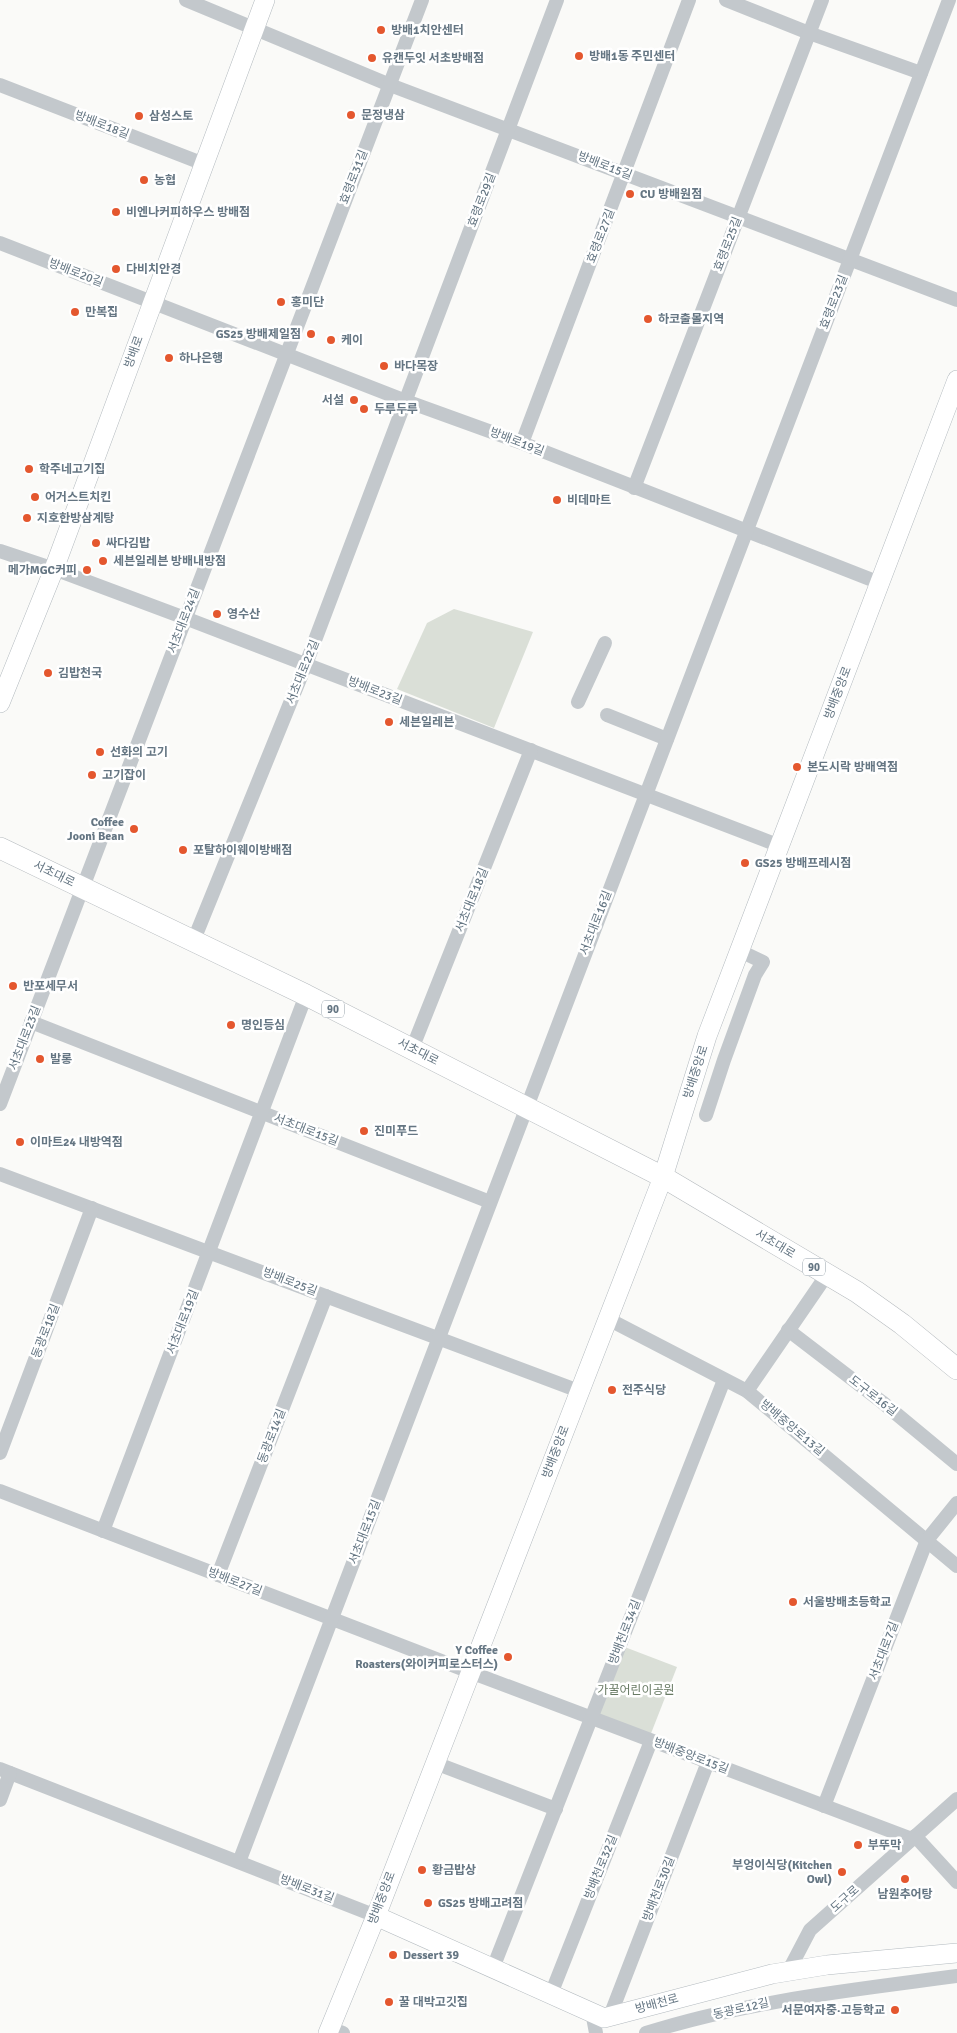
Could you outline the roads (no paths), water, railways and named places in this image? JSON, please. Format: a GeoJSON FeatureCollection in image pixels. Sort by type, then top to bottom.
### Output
{"type":"FeatureCollection","features":[{"type":"Feature","properties":{"kind":"main road","name":"서초대로"},"geometry":{"type":"LineString","coordinates":[[0,848],[306,995],[662,1177],[828,1273],[902,1324],[957,1369]]}},
{"type":"Feature","properties":{"kind":"street","name":"방배로15길"},"geometry":{"type":"LineString","coordinates":[[186,0],[390,84],[508,130],[957,300]]}},
{"type":"Feature","properties":{"kind":"street","name":"방배로"},"geometry":{"type":"LineString","coordinates":[[0,703],[54,568],[265,0]]}},
{"type":"Feature","properties":{"kind":"street","name":"효령로31길"},"geometry":{"type":"LineString","coordinates":[[285,354],[422,0]]}},
{"type":"Feature","properties":{"kind":"street","name":"효령로29길"},"geometry":{"type":"LineString","coordinates":[[406,400],[557,0]]}},
{"type":"Feature","properties":{"kind":"street","name":"효령로27길"},"geometry":{"type":"LineString","coordinates":[[522,443],[690,0]]}},
{"type":"Feature","properties":{"kind":"street"},"geometry":{"type":"LineString","coordinates":[[726,0],[809,33],[921,73]]}},
{"type":"Feature","properties":{"kind":"street","name":"효령로25길"},"geometry":{"type":"LineString","coordinates":[[634,488],[822,0]]}},
{"type":"Feature","properties":{"kind":"street","name":"효령로23길"},"geometry":{"type":"LineString","coordinates":[[746,531],[949,0]]}},
{"type":"Feature","properties":{"kind":"street","name":"방배로18길"},"geometry":{"type":"LineString","coordinates":[[0,85],[204,164]]}},
{"type":"Feature","properties":{"kind":"street","name":"방배로20길"},"geometry":{"type":"LineString","coordinates":[[0,243],[152,303]]}},
{"type":"Feature","properties":{"kind":"street","name":"방배로19길"},"geometry":{"type":"LineString","coordinates":[[152,303],[522,443],[880,583]]}},
{"type":"Feature","properties":{"kind":"street","name":"서초대로24길"},"geometry":{"type":"LineString","coordinates":[[81,887],[285,354]]}},
{"type":"Feature","properties":{"kind":"street","name":"방배중앙로"},"geometry":{"type":"LineString","coordinates":[[334,2031],[376,1916],[662,1177],[707,1036],[957,380]]}},
{"type":"Feature","properties":{"kind":"street","name":"서초대로22길"},"geometry":{"type":"LineString","coordinates":[[193,942],[306,664],[406,400]]}},
{"type":"Feature","properties":{"kind":"street","name":"서초대로16길"},"geometry":{"type":"LineString","coordinates":[[526,1108],[746,531]]}},
{"type":"Feature","properties":{"kind":"street","name":"방배로23길"},"geometry":{"type":"LineString","coordinates":[[0,551],[54,568],[780,846]]}},
{"type":"Feature","properties":{"kind":"street"},"geometry":{"type":"LineString","coordinates":[[578,702],[605,643]]}},
{"type":"Feature","properties":{"kind":"street"},"geometry":{"type":"LineString","coordinates":[[607,714],[667,739]]}},
{"type":"Feature","properties":{"kind":"street","name":"서초대로18길"},"geometry":{"type":"LineString","coordinates":[[412,1049],[532,750]]}},
{"type":"Feature","properties":{"kind":"street","name":"서초대로23길"},"geometry":{"type":"LineString","coordinates":[[0,1104],[81,887]]}},
{"type":"Feature","properties":{"kind":"street"},"geometry":{"type":"LineString","coordinates":[[706,1115],[755,975],[763,962],[740,951]]}},
{"type":"Feature","properties":{"kind":"street","name":"서초대로19길"},"geometry":{"type":"LineString","coordinates":[[103,1531],[306,995]]}},
{"type":"Feature","properties":{"kind":"street"},"geometry":{"type":"LineString","coordinates":[[31,1022],[262,1113]]}},
{"type":"Feature","properties":{"kind":"street","name":"서초대로15길"},"geometry":{"type":"LineString","coordinates":[[239,1862],[440,1339],[526,1108]]}},
{"type":"Feature","properties":{"kind":"street","name":"서초대로15길"},"geometry":{"type":"LineString","coordinates":[[262,1113],[490,1202]]}},
{"type":"Feature","properties":{"kind":"street","name":"방배로25길"},"geometry":{"type":"LineString","coordinates":[[0,1174],[579,1391]]}},
{"type":"Feature","properties":{"kind":"street","name":"동광로18길"},"geometry":{"type":"LineString","coordinates":[[0,1453],[92,1208]]}},
{"type":"Feature","properties":{"kind":"street"},"geometry":{"type":"LineString","coordinates":[[747,1392],[828,1273]]}},
{"type":"Feature","properties":{"kind":"street","name":"동광로14길"},"geometry":{"type":"LineString","coordinates":[[218,1575],[326,1296]]}},
{"type":"Feature","properties":{"kind":"street","name":"방배중앙로13길"},"geometry":{"type":"LineString","coordinates":[[608,1319],[680,1355],[747,1392],[957,1566]]}},
{"type":"Feature","properties":{"kind":"street","name":"도구로16길"},"geometry":{"type":"LineString","coordinates":[[788,1330],[882,1402],[957,1464]]}},
{"type":"Feature","properties":{"kind":"street","name":"방배천로34길"},"geometry":{"type":"LineString","coordinates":[[493,1968],[724,1380]]}},
{"type":"Feature","properties":{"kind":"street","name":"방배로27길"},"geometry":{"type":"LineString","coordinates":[[0,1491],[470,1672]]}},
{"type":"Feature","properties":{"kind":"street","name":"서초대로7길"},"geometry":{"type":"LineString","coordinates":[[824,1806],[927,1540],[957,1503]]}},
{"type":"Feature","properties":{"kind":"street","name":"방배중앙로15길"},"geometry":{"type":"LineString","coordinates":[[470,1672],[824,1806],[914,1838]]}},
{"type":"Feature","properties":{"kind":"street","name":"방배천로32길"},"geometry":{"type":"LineString","coordinates":[[551,1994],[651,1741]]}},
{"type":"Feature","properties":{"kind":"street","name":"방배천로30길"},"geometry":{"type":"LineString","coordinates":[[601,2014],[708,1762]]}},
{"type":"Feature","properties":{"kind":"street"},"geometry":{"type":"LineString","coordinates":[[435,1763],[556,1809]]}},
{"type":"Feature","properties":{"kind":"street"},"geometry":{"type":"LineString","coordinates":[[0,1800],[5,1771]]}},
{"type":"Feature","properties":{"kind":"street","name":"방배로31길"},"geometry":{"type":"LineString","coordinates":[[5,1771],[376,1916]]}},
{"type":"Feature","properties":{"kind":"street","name":"도구로"},"geometry":{"type":"LineString","coordinates":[[788,1972],[810,1930],[957,1799]]}},
{"type":"Feature","properties":{"kind":"street"},"geometry":{"type":"LineString","coordinates":[[914,1838],[957,1882]]}},
{"type":"Feature","properties":{"kind":"street"},"geometry":{"type":"LineString","coordinates":[[376,1916],[551,1994],[601,2014],[596,2033]]}},
{"type":"Feature","properties":{"kind":"street","name":"방배천로"},"geometry":{"type":"LineString","coordinates":[[601,2014],[827,1965],[957,1953]]}},
{"type":"Feature","properties":{"kind":"street","name":"동광로12길"},"geometry":{"type":"LineString","coordinates":[[646,2033],[768,2003],[957,1976]]}},
{"type":"Feature","properties":{"kind":"place","name":"방배1치안센터"},"geometry":{"type":"Point","coordinates":[381,30]}},
{"type":"Feature","properties":{"kind":"place","name":"방배1동 주민센터"},"geometry":{"type":"Point","coordinates":[579,56]}},
{"type":"Feature","properties":{"kind":"place","name":"유캔두잇 서초방배점"},"geometry":{"type":"Point","coordinates":[372,58]}},
{"type":"Feature","properties":{"kind":"place","name":"문정냉삼"},"geometry":{"type":"Point","coordinates":[351,115]}},
{"type":"Feature","properties":{"kind":"place","name":"삼성스토"},"geometry":{"type":"Point","coordinates":[139,116]}},
{"type":"Feature","properties":{"kind":"place","name":"농협"},"geometry":{"type":"Point","coordinates":[144,180]}},
{"type":"Feature","properties":{"kind":"place","name":"CU 방배원점"},"geometry":{"type":"Point","coordinates":[630,194]}},
{"type":"Feature","properties":{"kind":"place","name":"비엔나커피하우스 방배점"},"geometry":{"type":"Point","coordinates":[116,212]}},
{"type":"Feature","properties":{"kind":"place","name":"다비치안경"},"geometry":{"type":"Point","coordinates":[116,269]}},
{"type":"Feature","properties":{"kind":"place","name":"홍미단"},"geometry":{"type":"Point","coordinates":[281,302]}},
{"type":"Feature","properties":{"kind":"place","name":"만복집"},"geometry":{"type":"Point","coordinates":[75,312]}},
{"type":"Feature","properties":{"kind":"place","name":"하코출몰지역"},"geometry":{"type":"Point","coordinates":[648,319]}},
{"type":"Feature","properties":{"kind":"place","name":"GS25 방배제일점"},"geometry":{"type":"Point","coordinates":[311,334]}},
{"type":"Feature","properties":{"kind":"place","name":"케이"},"geometry":{"type":"Point","coordinates":[331,340]}},
{"type":"Feature","properties":{"kind":"place","name":"하나은행"},"geometry":{"type":"Point","coordinates":[169,358]}},
{"type":"Feature","properties":{"kind":"place","name":"바다목장"},"geometry":{"type":"Point","coordinates":[384,366]}},
{"type":"Feature","properties":{"kind":"place","name":"서설"},"geometry":{"type":"Point","coordinates":[354,400]}},
{"type":"Feature","properties":{"kind":"place","name":"두루두루"},"geometry":{"type":"Point","coordinates":[364,409]}},
{"type":"Feature","properties":{"kind":"place","name":"학주네고기집"},"geometry":{"type":"Point","coordinates":[29,469]}},
{"type":"Feature","properties":{"kind":"place","name":"어거스트치킨"},"geometry":{"type":"Point","coordinates":[35,497]}},
{"type":"Feature","properties":{"kind":"place","name":"비데마트"},"geometry":{"type":"Point","coordinates":[557,500]}},
{"type":"Feature","properties":{"kind":"place","name":"지호한방삼계탕"},"geometry":{"type":"Point","coordinates":[27,518]}},
{"type":"Feature","properties":{"kind":"place","name":"싸다김밥"},"geometry":{"type":"Point","coordinates":[96,543]}},
{"type":"Feature","properties":{"kind":"place","name":"세븐일레븐 방배내방점"},"geometry":{"type":"Point","coordinates":[103,561]}},
{"type":"Feature","properties":{"kind":"place","name":"메가MGC커피"},"geometry":{"type":"Point","coordinates":[87,570]}},
{"type":"Feature","properties":{"kind":"place","name":"영수산"},"geometry":{"type":"Point","coordinates":[217,614]}},
{"type":"Feature","properties":{"kind":"place","name":"김밥천국"},"geometry":{"type":"Point","coordinates":[48,673]}},
{"type":"Feature","properties":{"kind":"place","name":"세븐일레븐"},"geometry":{"type":"Point","coordinates":[389,722]}},
{"type":"Feature","properties":{"kind":"place","name":"선화의 고기"},"geometry":{"type":"Point","coordinates":[100,752]}},
{"type":"Feature","properties":{"kind":"place","name":"본도시락 방배역점"},"geometry":{"type":"Point","coordinates":[797,767]}},
{"type":"Feature","properties":{"kind":"place","name":"고기잡이"},"geometry":{"type":"Point","coordinates":[92,775]}},
{"type":"Feature","properties":{"kind":"place","name":"Coffee Jooni Bean"},"geometry":{"type":"Point","coordinates":[134,829]}},
{"type":"Feature","properties":{"kind":"place","name":"포탈하이웨이방배점"},"geometry":{"type":"Point","coordinates":[183,850]}},
{"type":"Feature","properties":{"kind":"place","name":"GS25 방배프레시점"},"geometry":{"type":"Point","coordinates":[745,863]}},
{"type":"Feature","properties":{"kind":"place","name":"반포세무서"},"geometry":{"type":"Point","coordinates":[13,986]}},
{"type":"Feature","properties":{"kind":"place","name":"명인등심"},"geometry":{"type":"Point","coordinates":[231,1025]}},
{"type":"Feature","properties":{"kind":"place","name":"발롱"},"geometry":{"type":"Point","coordinates":[40,1059]}},
{"type":"Feature","properties":{"kind":"place","name":"진미푸드"},"geometry":{"type":"Point","coordinates":[364,1131]}},
{"type":"Feature","properties":{"kind":"place","name":"이마트24 내방역점"},"geometry":{"type":"Point","coordinates":[20,1142]}},
{"type":"Feature","properties":{"kind":"place","name":"전주식당"},"geometry":{"type":"Point","coordinates":[612,1390]}},
{"type":"Feature","properties":{"kind":"place","name":"서울방배초등학교"},"geometry":{"type":"Point","coordinates":[793,1602]}},
{"type":"Feature","properties":{"kind":"place","name":"Y Coffee Roasters(와이커피로스터스)"},"geometry":{"type":"Point","coordinates":[508,1657]}},
{"type":"Feature","properties":{"kind":"place","name":"부뚜막"},"geometry":{"type":"Point","coordinates":[858,1845]}},
{"type":"Feature","properties":{"kind":"place","name":"황금밥상"},"geometry":{"type":"Point","coordinates":[422,1870]}},
{"type":"Feature","properties":{"kind":"place","name":"부엉이식당(Kitchen Owl)"},"geometry":{"type":"Point","coordinates":[842,1872]}},
{"type":"Feature","properties":{"kind":"place","name":"남원추어탕"},"geometry":{"type":"Point","coordinates":[905,1879]}},
{"type":"Feature","properties":{"kind":"place","name":"GS25 방배고려점"},"geometry":{"type":"Point","coordinates":[428,1903]}},
{"type":"Feature","properties":{"kind":"place","name":"Dessert 39"},"geometry":{"type":"Point","coordinates":[393,1955]}},
{"type":"Feature","properties":{"kind":"place","name":"꿀 대박고깃집"},"geometry":{"type":"Point","coordinates":[389,2002]}},
{"type":"Feature","properties":{"kind":"place","name":"서문여자중·고등학교"},"geometry":{"type":"Point","coordinates":[895,2010]}},
{"type":"Feature","properties":{"kind":"park label","name":"가꿀어린이공원"},"geometry":{"type":"Point","coordinates":[636,1690]}}]}
